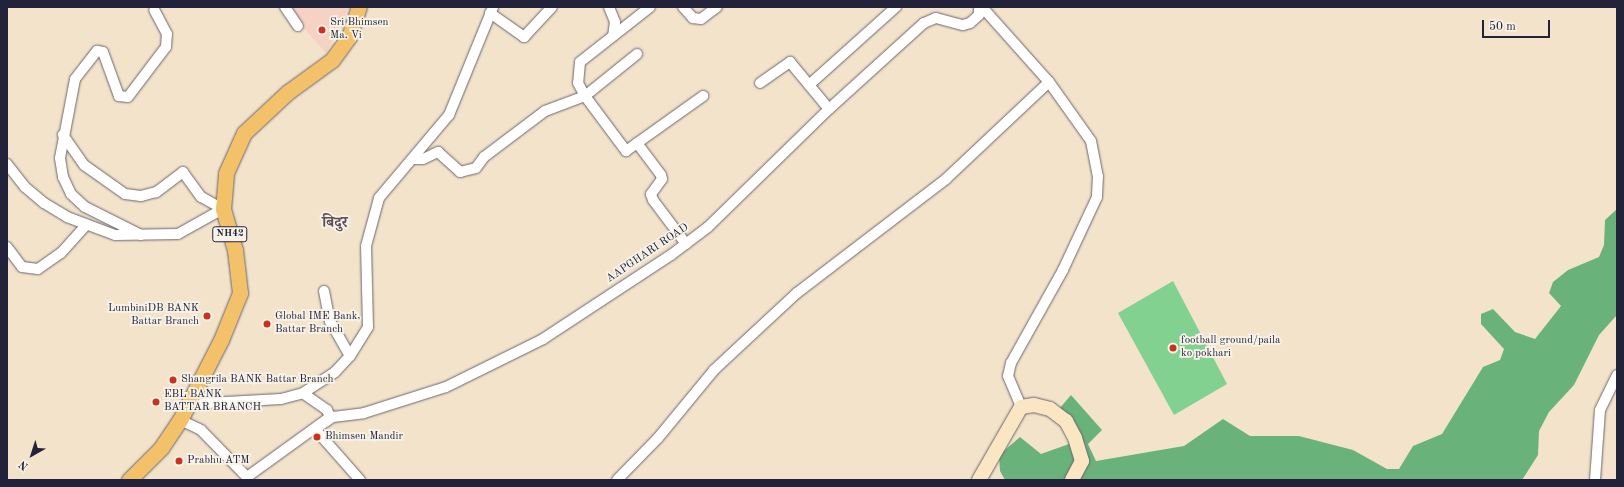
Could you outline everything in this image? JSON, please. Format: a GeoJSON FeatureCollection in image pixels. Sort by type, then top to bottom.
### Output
{"type":"FeatureCollection","features":[{"type":"Feature","properties":{"kind":"main road","name":"NH42"},"geometry":{"type":"LineString","coordinates":[[128,480],[161,448],[180,420],[189,404],[240,293],[235,250],[223,209],[226,173],[244,133],[288,92],[332,60],[349,37],[359,7]]}},
{"type":"Feature","properties":{"kind":"street"},"geometry":{"type":"LineString","coordinates":[[285,7],[298,26]]}},
{"type":"Feature","properties":{"kind":"street"},"geometry":{"type":"LineString","coordinates":[[189,404],[281,399],[303,393],[335,372],[350,356],[368,327],[366,246],[371,216],[379,198],[449,115],[492,10],[524,37],[552,7]]}},
{"type":"Feature","properties":{"kind":"street"},"geometry":{"type":"LineString","coordinates":[[609,7],[615,22],[613,36]]}},
{"type":"Feature","properties":{"kind":"street"},"geometry":{"type":"LineString","coordinates":[[650,7],[580,62],[578,83],[626,150],[703,96]]}},
{"type":"Feature","properties":{"kind":"street"},"geometry":{"type":"LineString","coordinates":[[683,7],[693,18],[701,19],[717,7]]}},
{"type":"Feature","properties":{"kind":"street"},"geometry":{"type":"LineString","coordinates":[[809,85],[896,7]]}},
{"type":"Feature","properties":{"kind":"street"},"geometry":{"type":"LineString","coordinates":[[980,7],[1049,82],[1091,141],[1098,176],[1097,197],[1053,292],[1011,363],[1008,376],[1021,407]]}},
{"type":"Feature","properties":{"kind":"street","name":"AAPGHARI ROAD"},"geometry":{"type":"LineString","coordinates":[[315,429],[332,417],[364,413],[446,387],[510,358],[686,244],[829,109],[924,23],[936,18],[963,25],[970,23],[979,14],[980,7]]}},
{"type":"Feature","properties":{"kind":"street"},"geometry":{"type":"LineString","coordinates":[[143,236],[86,207],[71,194],[63,177],[60,158],[63,135],[75,79],[96,51],[103,52],[119,96],[128,97],[166,47],[167,34],[154,10]]}},
{"type":"Feature","properties":{"kind":"street"},"geometry":{"type":"LineString","coordinates":[[413,159],[423,159],[438,152],[460,172],[468,171],[545,111],[586,96],[637,54]]}},
{"type":"Feature","properties":{"kind":"street"},"geometry":{"type":"LineString","coordinates":[[760,83],[790,62],[829,109]]}},
{"type":"Feature","properties":{"kind":"street"},"geometry":{"type":"LineString","coordinates":[[617,480],[658,438],[714,370],[797,293],[946,179],[1049,82]]}},
{"type":"Feature","properties":{"kind":"street"},"geometry":{"type":"LineString","coordinates":[[63,135],[84,165],[125,194],[141,196],[156,192],[183,172],[201,197],[223,209]]}},
{"type":"Feature","properties":{"kind":"street"},"geometry":{"type":"LineString","coordinates":[[637,143],[661,175],[662,179],[651,194],[653,200],[686,244]]}},
{"type":"Feature","properties":{"kind":"street"},"geometry":{"type":"LineString","coordinates":[[7,164],[25,187],[44,203],[86,225],[115,235],[143,236],[178,234],[223,209]]}},
{"type":"Feature","properties":{"kind":"street"},"geometry":{"type":"LineString","coordinates":[[7,247],[22,267],[38,269],[61,253],[86,225]]}},
{"type":"Feature","properties":{"kind":"street"},"geometry":{"type":"LineString","coordinates":[[324,291],[330,322],[350,356]]}},
{"type":"Feature","properties":{"kind":"street"},"geometry":{"type":"LineString","coordinates":[[1595,480],[1600,410],[1617,375]]}},
{"type":"Feature","properties":{"kind":"street"},"geometry":{"type":"LineString","coordinates":[[180,420],[201,430],[247,477],[330,417],[327,410],[303,393]]}},
{"type":"Feature","properties":{"kind":"street"},"geometry":{"type":"LineString","coordinates":[[1021,407],[1034,405],[1050,409],[1066,421],[1081,451],[1082,461],[1072,480]]}},
{"type":"Feature","properties":{"kind":"street"},"geometry":{"type":"LineString","coordinates":[[979,480],[1021,407]]}},
{"type":"Feature","properties":{"kind":"street"},"geometry":{"type":"LineString","coordinates":[[315,429],[360,480]]}},
{"type":"Feature","properties":{"kind":"shaded area","name":"Sri Bhimsen Ma. Vi"},"geometry":{"type":"Polygon","coordinates":[[[285,7],[349,7],[326,53],[285,7]]]}},
{"type":"Feature","properties":{"kind":"green space"},"geometry":{"type":"Polygon","coordinates":[[[1617,209],[1617,315],[1599,335],[1574,385],[1549,412],[1539,431],[1538,455],[1522,480],[1005,480],[1000,471],[999,455],[1020,437],[1041,454],[1069,444],[1059,409],[1071,395],[1102,430],[1088,444],[1096,461],[1184,446],[1223,419],[1250,436],[1299,436],[1353,450],[1387,469],[1399,469],[1413,446],[1442,434],[1483,367],[1500,360],[1504,349],[1481,324],[1481,314],[1493,309],[1515,332],[1535,339],[1561,306],[1549,293],[1553,282],[1568,270],[1599,257],[1604,245],[1605,220],[1617,209]]]}},
{"type":"Feature","properties":{"kind":"green space","name":"football ground/paila ko pokhari"},"geometry":{"type":"Polygon","coordinates":[[[1173,281],[1227,384],[1174,415],[1118,313],[1173,281]]]}},
{"type":"Feature","properties":{"kind":"place","name":"Sri Bhimsen Ma. Vi"},"geometry":{"type":"Point","coordinates":[322,30]}},
{"type":"Feature","properties":{"kind":"place","name":"LumbiniDB BANK Battar Branch"},"geometry":{"type":"Point","coordinates":[207,316]}},
{"type":"Feature","properties":{"kind":"place","name":"Global IME Bank, Battar Branch"},"geometry":{"type":"Point","coordinates":[267,324]}},
{"type":"Feature","properties":{"kind":"place","name":"football ground/paila ko pokhari"},"geometry":{"type":"Point","coordinates":[1173,348]}},
{"type":"Feature","properties":{"kind":"place","name":"Shangrila BANK Battar Branch"},"geometry":{"type":"Point","coordinates":[173,380]}},
{"type":"Feature","properties":{"kind":"place","name":"EBL BANK BATTAR BRANCH"},"geometry":{"type":"Point","coordinates":[156,402]}},
{"type":"Feature","properties":{"kind":"place","name":"Bhimsen Mandir"},"geometry":{"type":"Point","coordinates":[317,437]}},
{"type":"Feature","properties":{"kind":"place","name":"Prabhu ATM"},"geometry":{"type":"Point","coordinates":[179,461]}},
{"type":"Feature","properties":{"kind":"district","name":"बिदुर"},"geometry":{"type":"Point","coordinates":[335,224]}}]}
